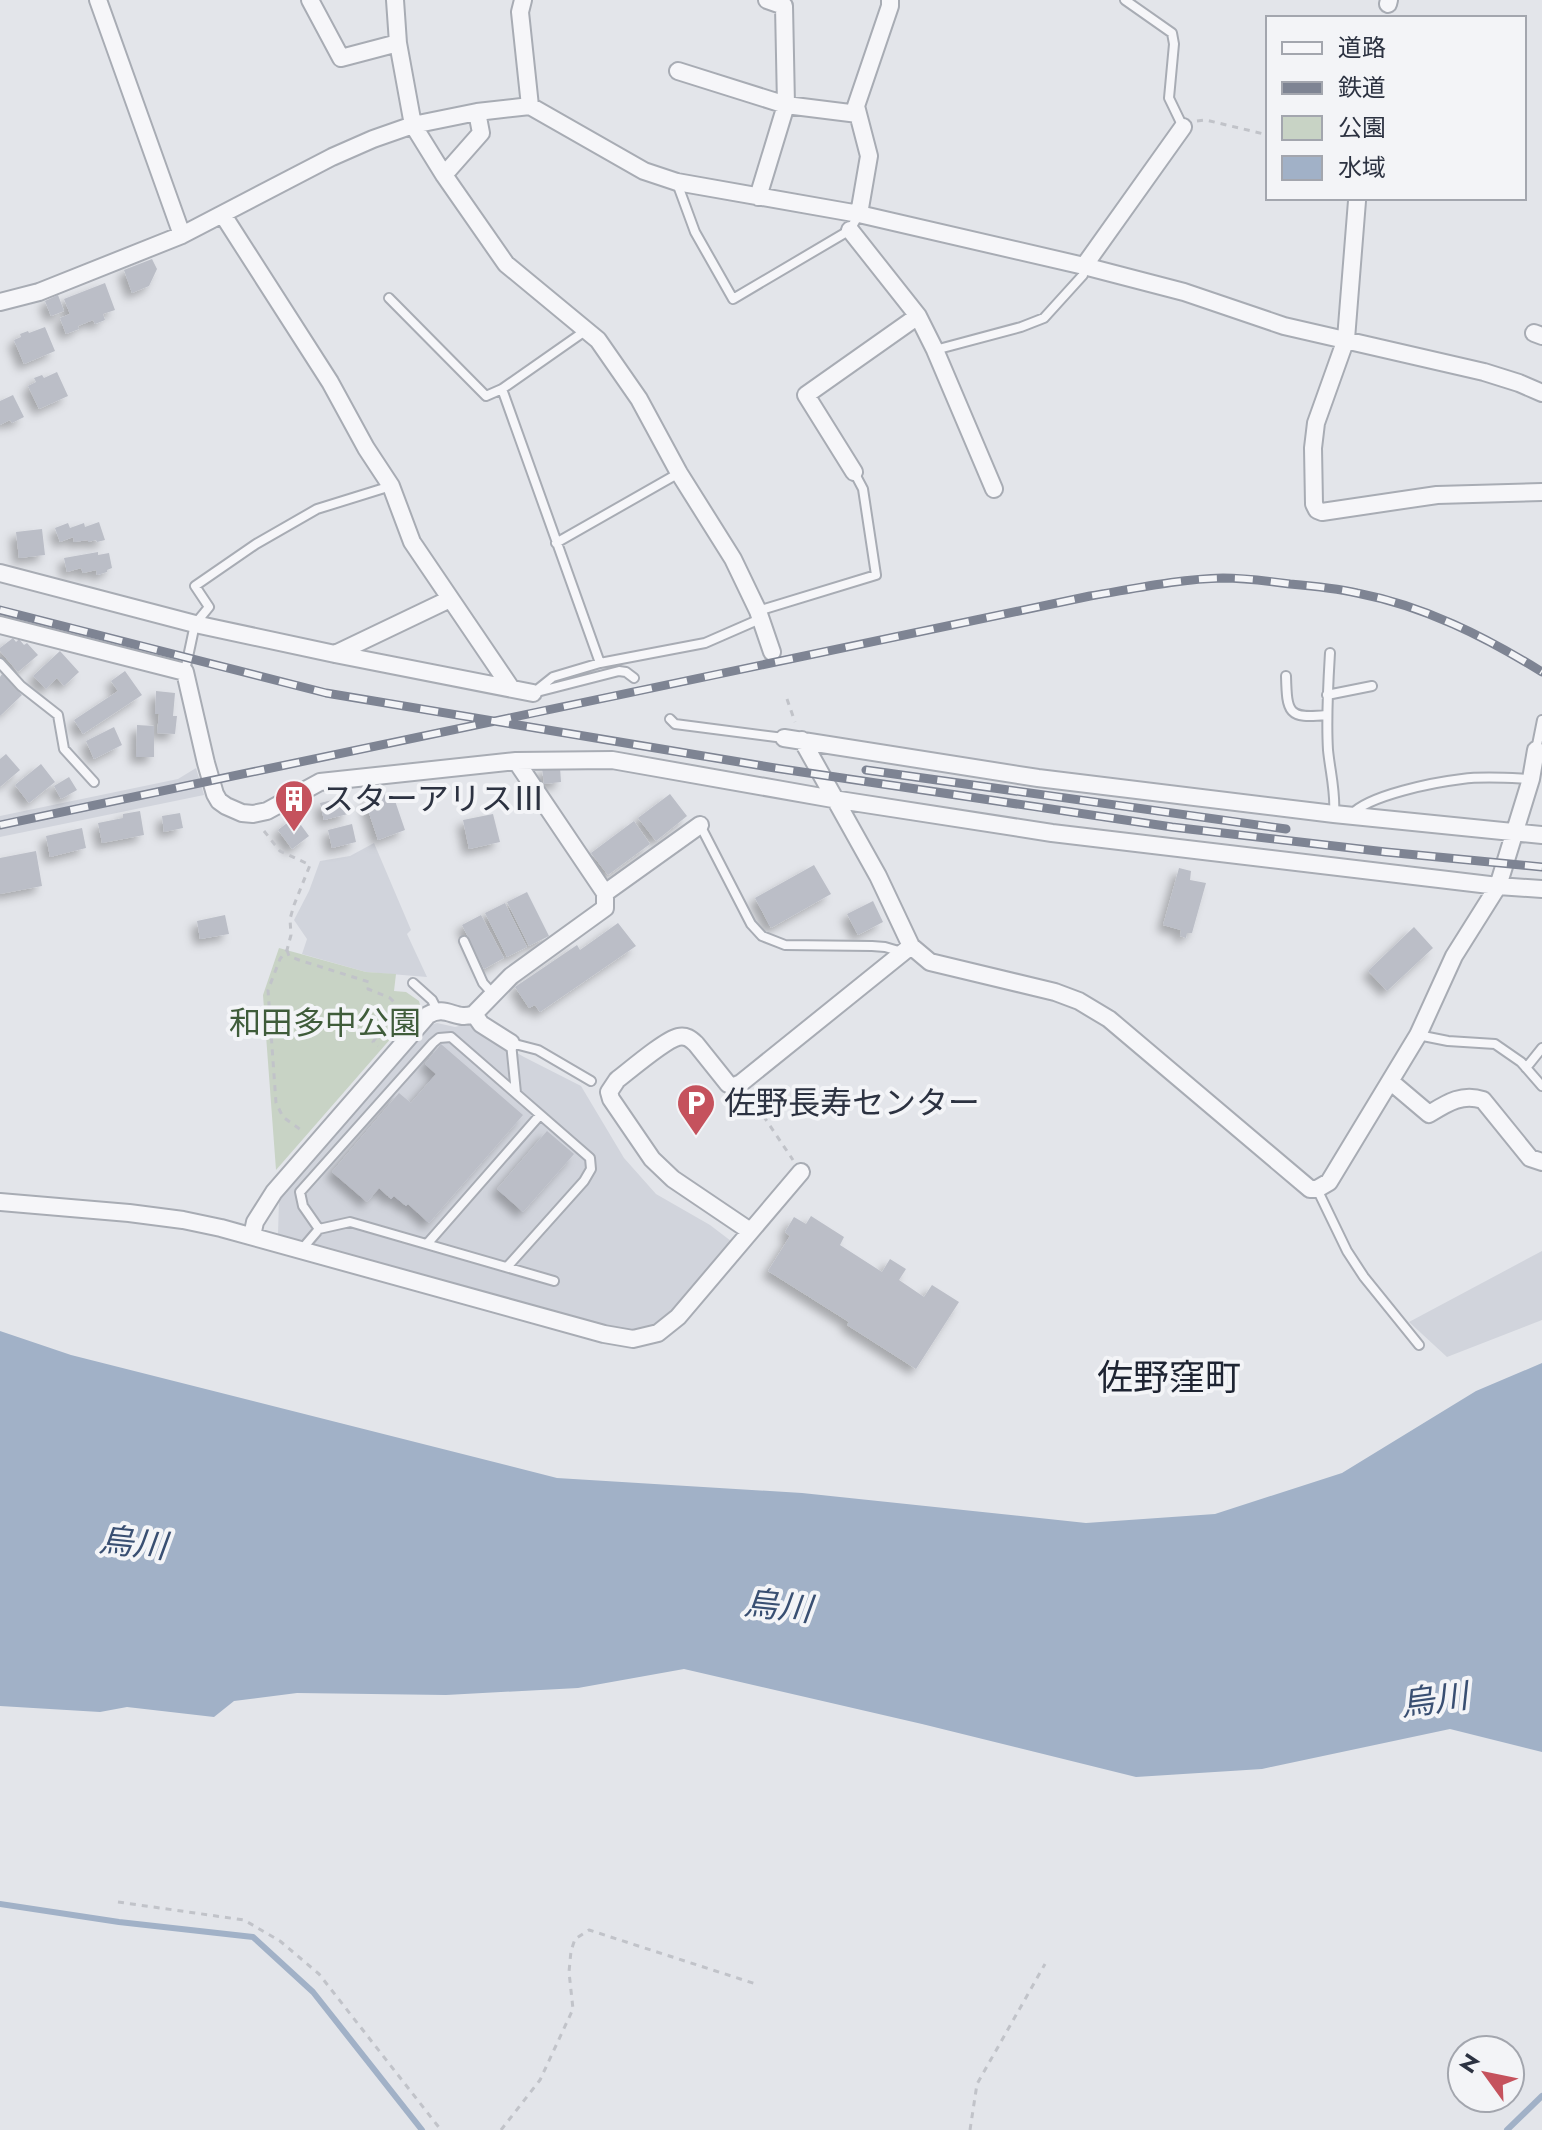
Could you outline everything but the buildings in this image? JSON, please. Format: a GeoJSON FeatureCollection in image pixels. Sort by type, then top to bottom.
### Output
{"type":"FeatureCollection","features":[{"type":"Feature","properties":{"kind":"street"},"geometry":{"type":"LineString","coordinates":[[98,0],[182,235]]}},
{"type":"Feature","properties":{"kind":"street"},"geometry":{"type":"LineString","coordinates":[[310,0],[341,58],[398,43]]}},
{"type":"Feature","properties":{"kind":"street"},"geometry":{"type":"LineString","coordinates":[[395,0],[398,43],[413,125],[506,264],[598,340],[639,399],[679,473],[733,559],[772,652]]}},
{"type":"Feature","properties":{"kind":"street"},"geometry":{"type":"LineString","coordinates":[[523,0],[520,12],[530,106]]}},
{"type":"Feature","properties":{"kind":"street"},"geometry":{"type":"LineString","coordinates":[[758,197],[786,105],[784,6],[767,0]]}},
{"type":"Feature","properties":{"kind":"street"},"geometry":{"type":"LineString","coordinates":[[859,214],[869,156],[856,106],[890,0]]}},
{"type":"Feature","properties":{"kind":"street"},"geometry":{"type":"LineString","coordinates":[[678,71],[786,105],[858,114]]}},
{"type":"Feature","properties":{"kind":"street"},"geometry":{"type":"LineString","coordinates":[[0,302],[39,292],[182,235],[373,139],[413,125],[477,112],[530,106],[644,171],[677,182],[859,214],[1084,266],[1184,292],[1284,326],[1484,372],[1542,393]]}},
{"type":"Feature","properties":{"kind":"street"},"geometry":{"type":"LineString","coordinates":[[444,175],[481,133],[477,112]]}},
{"type":"Feature","properties":{"kind":"street"},"geometry":{"type":"LineString","coordinates":[[1084,266],[1183,127]]}},
{"type":"Feature","properties":{"kind":"street"},"geometry":{"type":"LineString","coordinates":[[1357,201],[1346,339],[1316,423],[1313,448],[1314,504],[1317,510],[1322,512],[1437,495],[1542,492]]}},
{"type":"Feature","properties":{"kind":"street"},"geometry":{"type":"LineString","coordinates":[[223,215],[329,380],[391,486],[412,542],[511,688]]}},
{"type":"Feature","properties":{"kind":"street"},"geometry":{"type":"LineString","coordinates":[[850,230],[918,316],[994,489]]}},
{"type":"Feature","properties":{"kind":"street"},"geometry":{"type":"LineString","coordinates":[[854,472],[806,395],[918,316]]}},
{"type":"Feature","properties":{"kind":"street"},"geometry":{"type":"LineString","coordinates":[[0,573],[195,624],[533,693]]}},
{"type":"Feature","properties":{"kind":"street"},"geometry":{"type":"LineString","coordinates":[[335,654],[450,599]]}},
{"type":"Feature","properties":{"kind":"street"},"geometry":{"type":"LineString","coordinates":[[0,625],[185,672],[215,794],[219,801],[234,811],[253,814],[267,811],[320,782],[516,761],[612,760],[1052,833],[1542,889]]}},
{"type":"Feature","properties":{"kind":"street"},"geometry":{"type":"LineString","coordinates":[[784,738],[1038,778],[1542,835]]}},
{"type":"Feature","properties":{"kind":"street"},"geometry":{"type":"LineString","coordinates":[[802,740],[878,876],[906,949],[930,962],[1018,982],[1079,1001],[1109,1019],[1310,1189],[1317,1189],[1329,1182],[1418,1035],[1454,956],[1498,886],[1531,779],[1536,750]]}},
{"type":"Feature","properties":{"kind":"street"},"geometry":{"type":"LineString","coordinates":[[252,1236],[255,1222],[274,1192],[428,1015],[437,1010],[462,1017],[474,1014],[511,976],[605,908],[605,893],[516,761]]}},
{"type":"Feature","properties":{"kind":"street"},"geometry":{"type":"LineString","coordinates":[[605,893],[700,825]]}},
{"type":"Feature","properties":{"kind":"street"},"geometry":{"type":"LineString","coordinates":[[750,1231],[673,1179],[652,1159],[609,1092],[617,1080],[671,1040],[683,1037],[696,1044],[728,1084],[734,1086],[741,1083],[906,949]]}},
{"type":"Feature","properties":{"kind":"street"},"geometry":{"type":"LineString","coordinates":[[474,1014],[481,1024],[511,1043]]}},
{"type":"Feature","properties":{"kind":"street"},"geometry":{"type":"LineString","coordinates":[[1390,1081],[1429,1114],[1464,1097],[1483,1100],[1530,1158],[1542,1162]]}},
{"type":"Feature","properties":{"kind":"street"},"geometry":{"type":"LineString","coordinates":[[0,1202],[183,1220],[302,1249],[604,1334],[633,1339],[658,1333],[678,1317],[801,1172]]}},
{"type":"Feature","properties":{"kind":"lane"},"geometry":{"type":"LineString","coordinates":[[1125,0],[1172,33],[1174,44],[1169,98],[1183,127]]}},
{"type":"Feature","properties":{"kind":"lane"},"geometry":{"type":"LineString","coordinates":[[677,182],[695,232],[733,299],[850,230],[859,214]]}},
{"type":"Feature","properties":{"kind":"lane"},"geometry":{"type":"LineString","coordinates":[[935,350],[1044,318],[1083,275],[1084,266]]}},
{"type":"Feature","properties":{"kind":"lane"},"geometry":{"type":"LineString","coordinates":[[389,298],[486,396],[502,389],[585,331]]}},
{"type":"Feature","properties":{"kind":"lane"},"geometry":{"type":"LineString","coordinates":[[502,389],[600,663]]}},
{"type":"Feature","properties":{"kind":"lane"},"geometry":{"type":"LineString","coordinates":[[533,693],[553,677],[600,663],[705,643],[759,615],[876,575],[863,489],[854,472]]}},
{"type":"Feature","properties":{"kind":"lane"},"geometry":{"type":"LineString","coordinates":[[556,543],[679,473]]}},
{"type":"Feature","properties":{"kind":"lane"},"geometry":{"type":"LineString","coordinates":[[185,672],[195,624],[209,607],[195,586],[256,544],[317,509],[391,486]]}},
{"type":"Feature","properties":{"kind":"lane"},"geometry":{"type":"LineString","coordinates":[[1330,653],[1326,715],[1328,755],[1335,803],[1342,814],[1365,803],[1414,788],[1464,778],[1531,779]]}},
{"type":"Feature","properties":{"kind":"lane"},"geometry":{"type":"LineString","coordinates":[[0,663],[21,686],[58,715],[64,749],[94,782]]}},
{"type":"Feature","properties":{"kind":"lane"},"geometry":{"type":"LineString","coordinates":[[533,693],[619,671],[634,678]]}},
{"type":"Feature","properties":{"kind":"lane"},"geometry":{"type":"LineString","coordinates":[[1286,676],[1289,708],[1304,717],[1326,715]]}},
{"type":"Feature","properties":{"kind":"lane"},"geometry":{"type":"LineString","coordinates":[[1327,695],[1372,686]]}},
{"type":"Feature","properties":{"kind":"lane"},"geometry":{"type":"LineString","coordinates":[[670,719],[675,724],[784,738]]}},
{"type":"Feature","properties":{"kind":"lane"},"geometry":{"type":"LineString","coordinates":[[1536,750],[1542,720]]}},
{"type":"Feature","properties":{"kind":"lane"},"geometry":{"type":"LineString","coordinates":[[700,825],[751,924],[762,936],[785,945],[906,949]]}},
{"type":"Feature","properties":{"kind":"lane"},"geometry":{"type":"LineString","coordinates":[[464,941],[483,983],[493,994]]}},
{"type":"Feature","properties":{"kind":"lane"},"geometry":{"type":"LineString","coordinates":[[413,983],[432,1000],[437,1010]]}},
{"type":"Feature","properties":{"kind":"lane"},"geometry":{"type":"LineString","coordinates":[[1418,1035],[1448,1041],[1495,1044],[1521,1062],[1542,1086]]}},
{"type":"Feature","properties":{"kind":"lane"},"geometry":{"type":"LineString","coordinates":[[319,1229],[303,1206],[300,1192],[433,1043],[439,1038],[451,1037],[590,1158],[591,1169],[584,1181],[507,1267]]}},
{"type":"Feature","properties":{"kind":"lane"},"geometry":{"type":"LineString","coordinates":[[516,1094],[511,1043],[538,1050],[591,1081]]}},
{"type":"Feature","properties":{"kind":"lane"},"geometry":{"type":"LineString","coordinates":[[1526,1068],[1542,1048]]}},
{"type":"Feature","properties":{"kind":"lane"},"geometry":{"type":"LineString","coordinates":[[427,1244],[540,1115]]}},
{"type":"Feature","properties":{"kind":"lane"},"geometry":{"type":"LineString","coordinates":[[1317,1189],[1347,1251],[1419,1345]]}},
{"type":"Feature","properties":{"kind":"lane"},"geometry":{"type":"LineString","coordinates":[[302,1249],[319,1229],[350,1222],[554,1281]]}},
{"type":"Feature","properties":{"kind":"path"},"geometry":{"type":"LineString","coordinates":[[1183,127],[1206,120],[1266,135]]}},
{"type":"Feature","properties":{"kind":"path"},"geometry":{"type":"LineString","coordinates":[[787,699],[802,740]]}},
{"type":"Feature","properties":{"kind":"path"},"geometry":{"type":"LineString","coordinates":[[270,838],[280,851],[310,865],[290,919],[291,935],[287,950],[280,959],[268,990],[276,1103],[283,1117],[309,1137]]}},
{"type":"Feature","properties":{"kind":"path"},"geometry":{"type":"LineString","coordinates":[[287,950],[289,956],[299,960],[369,982],[368,989],[395,1003],[394,1011],[373,1042],[381,1049]]}},
{"type":"Feature","properties":{"kind":"path"},"geometry":{"type":"LineString","coordinates":[[741,1083],[801,1172]]}},
{"type":"Feature","properties":{"kind":"path"},"geometry":{"type":"LineString","coordinates":[[118,1902],[244,1920],[280,1941],[319,1974],[441,2130]]}},
{"type":"Feature","properties":{"kind":"path"},"geometry":{"type":"LineString","coordinates":[[501,2130],[540,2080],[573,2009],[569,1972],[571,1951],[575,1939],[589,1930],[759,1985]]}},
{"type":"Feature","properties":{"kind":"path"},"geometry":{"type":"LineString","coordinates":[[970,2130],[977,2084],[1045,1964]]}},
{"type":"Feature","properties":{"kind":"shaded area"},"geometry":{"type":"Polygon","coordinates":[[[196,768],[204,795],[0,837],[0,816],[178,779],[196,768]]]}},
{"type":"Feature","properties":{"kind":"shaded area"},"geometry":{"type":"Polygon","coordinates":[[[374,843],[411,930],[407,934],[427,977],[366,972],[302,954],[307,939],[294,920],[320,861],[350,856],[374,843]]]}},
{"type":"Feature","properties":{"kind":"shaded area"},"geometry":{"type":"Polygon","coordinates":[[[437,1023],[455,1027],[467,1024],[581,1086],[624,1158],[656,1194],[710,1225],[731,1241],[667,1318],[643,1329],[616,1330],[278,1234],[279,1200],[430,1025],[437,1023]]]}},
{"type":"Feature","properties":{"kind":"shaded area"},"geometry":{"type":"Polygon","coordinates":[[[1542,1251],[1542,1320],[1447,1357],[1409,1322],[1542,1251]]]}},
{"type":"Feature","properties":{"kind":"green space","name":"和田多中公園"},"geometry":{"type":"Polygon","coordinates":[[[279,948],[366,972],[396,974],[394,991],[406,992],[420,1005],[276,1170],[263,995],[279,948]]]}},
{"type":"Feature","properties":{"kind":"water","name":"烏川"},"geometry":{"type":"Polygon","coordinates":[[[0,1331],[71,1355],[557,1478],[802,1493],[1086,1523],[1215,1514],[1342,1473],[1476,1391],[1542,1363],[1542,1752],[1450,1729],[1262,1769],[1136,1777],[684,1669],[578,1688],[446,1695],[297,1693],[234,1701],[214,1717],[127,1707],[100,1712],[0,1706],[0,1331]]]}},
{"type":"Feature","properties":{"kind":"waterway"},"geometry":{"type":"LineString","coordinates":[[0,1904],[119,1922],[253,1937],[313,1992],[422,2130]]}},
{"type":"Feature","properties":{"kind":"waterway"},"geometry":{"type":"LineString","coordinates":[[1507,2130],[1542,2096]]}},
{"type":"Feature","properties":{"kind":"railway"},"geometry":{"type":"LineString","coordinates":[[0,825],[1090,596],[1189,580],[1256,580],[1332,588],[1382,599],[1453,624],[1542,672]]}},
{"type":"Feature","properties":{"kind":"railway"},"geometry":{"type":"LineString","coordinates":[[0,610],[326,693],[775,768],[1172,827],[1542,867]]}},
{"type":"Feature","properties":{"kind":"railway"},"geometry":{"type":"LineString","coordinates":[[866,770],[1286,829]]}},
{"type":"Feature","properties":{"kind":"place","name":"スターアリスⅢ"},"geometry":{"type":"Point","coordinates":[294,833]}},
{"type":"Feature","properties":{"kind":"place","name":"佐野長寿センター"},"geometry":{"type":"Point","coordinates":[696,1137]}},
{"type":"Feature","properties":{"kind":"district","name":"佐野窪町"},"geometry":{"type":"Point","coordinates":[1169,1377]}}]}
